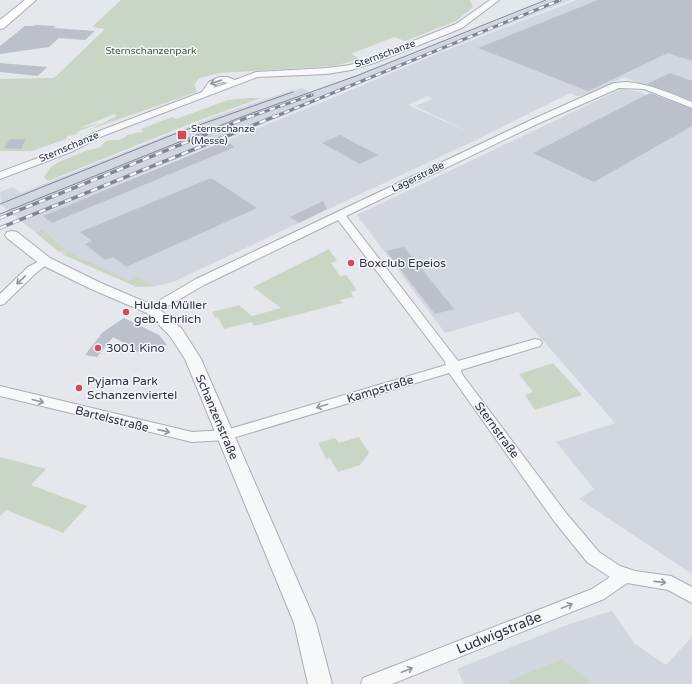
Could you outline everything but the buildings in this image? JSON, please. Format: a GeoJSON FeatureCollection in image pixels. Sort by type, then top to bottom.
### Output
{"type":"FeatureCollection","features":[{"type":"Feature","properties":{"kind":"main road"},"geometry":{"type":"LineString","coordinates":[[0,26],[31,0]]}},
{"type":"Feature","properties":{"kind":"street","name":"Sternschanze"},"geometry":{"type":"LineString","coordinates":[[0,176],[72,148],[97,135],[256,75],[327,71],[358,65],[460,26],[481,6],[495,0]]}},
{"type":"Feature","properties":{"kind":"street","name":"Lagerstraße"},"geometry":{"type":"LineString","coordinates":[[152,310],[200,282],[539,119],[617,85],[639,85],[692,105]]}},
{"type":"Feature","properties":{"kind":"street","name":"Sternstraße"},"geometry":{"type":"LineString","coordinates":[[340,215],[450,359],[456,375],[560,517],[584,547],[600,563],[625,575],[670,583],[692,596]]}},
{"type":"Feature","properties":{"kind":"street","name":"Schanzenstraße"},"geometry":{"type":"LineString","coordinates":[[12,235],[46,261],[96,286],[152,310],[172,329],[186,348],[193,359],[226,435],[305,623],[320,684]]}},
{"type":"Feature","properties":{"kind":"street"},"geometry":{"type":"LineString","coordinates":[[0,301],[32,270],[46,261]]}},
{"type":"Feature","properties":{"kind":"street","name":"Kampstraße"},"geometry":{"type":"LineString","coordinates":[[226,435],[535,343]]}},
{"type":"Feature","properties":{"kind":"street","name":"Bartelsstraße"},"geometry":{"type":"LineString","coordinates":[[0,391],[192,437],[226,435]]}},
{"type":"Feature","properties":{"kind":"street","name":"Ludwigstraße"},"geometry":{"type":"LineString","coordinates":[[370,684],[598,594],[625,575]]}},
{"type":"Feature","properties":{"kind":"shaded area"},"geometry":{"type":"Polygon","coordinates":[[[549,0],[570,0],[410,63],[76,201],[318,104],[439,53],[577,0],[692,0],[692,103],[624,77],[587,95],[576,96],[570,93],[480,138],[173,282],[157,286],[137,287],[64,255],[1,205],[0,192],[13,187],[21,193],[218,115],[302,88],[311,93],[549,0]],[[428,96],[408,105],[475,135],[415,106],[432,99],[428,96]]]}},
{"type":"Feature","properties":{"kind":"shaded area"},"geometry":{"type":"Polygon","coordinates":[[[624,89],[639,92],[692,112],[692,574],[579,499],[594,489],[556,442],[615,423],[518,312],[445,333],[357,215],[624,89]]]}},
{"type":"Feature","properties":{"kind":"shaded area"},"geometry":{"type":"Polygon","coordinates":[[[612,611],[635,644],[666,665],[692,637],[692,684],[464,684],[457,669],[572,623],[612,611]]]}},
{"type":"Feature","properties":{"kind":"green space","name":"Sternschanzenpark"},"geometry":{"type":"Polygon","coordinates":[[[121,0],[470,0],[473,7],[456,21],[405,41],[394,37],[351,54],[360,59],[358,60],[333,66],[219,73],[200,78],[194,84],[197,92],[91,129],[117,116],[114,114],[80,128],[101,123],[79,131],[75,135],[67,136],[66,139],[32,151],[0,151],[0,79],[54,78],[105,29],[92,27],[121,0]]]}},
{"type":"Feature","properties":{"kind":"green space"},"geometry":{"type":"Polygon","coordinates":[[[261,98],[192,123],[48,181],[44,177],[52,166],[83,152],[100,147],[106,141],[118,140],[124,138],[128,134],[130,135],[144,132],[141,129],[172,117],[176,119],[228,100],[261,98]]]}},
{"type":"Feature","properties":{"kind":"green space"},"geometry":{"type":"Polygon","coordinates":[[[42,230],[65,249],[59,252],[36,233],[42,230]]]}},
{"type":"Feature","properties":{"kind":"green space"},"geometry":{"type":"Polygon","coordinates":[[[329,249],[337,261],[331,263],[340,276],[346,275],[357,290],[351,292],[353,297],[340,300],[342,303],[254,326],[252,322],[224,329],[218,317],[215,318],[212,312],[239,305],[252,316],[281,308],[253,287],[329,249]]]}},
{"type":"Feature","properties":{"kind":"green space"},"geometry":{"type":"Polygon","coordinates":[[[68,252],[130,281],[138,277],[144,282],[157,286],[137,287],[64,255],[68,252]]]}},
{"type":"Feature","properties":{"kind":"green space"},"geometry":{"type":"Polygon","coordinates":[[[553,363],[582,395],[535,410],[525,395],[533,392],[519,374],[553,363]]]}},
{"type":"Feature","properties":{"kind":"green space"},"geometry":{"type":"Polygon","coordinates":[[[359,437],[369,453],[360,465],[338,472],[330,458],[326,459],[318,443],[335,438],[339,443],[359,437]]]}},
{"type":"Feature","properties":{"kind":"green space"},"geometry":{"type":"Polygon","coordinates":[[[0,457],[46,469],[31,485],[87,506],[63,533],[6,510],[0,516],[0,457]]]}},
{"type":"Feature","properties":{"kind":"green space"},"geometry":{"type":"Polygon","coordinates":[[[562,659],[592,684],[510,684],[509,681],[562,659]]]}},
{"type":"Feature","properties":{"kind":"tram line"},"geometry":{"type":"LineString","coordinates":[[0,214],[244,116],[356,76],[546,0]]}},
{"type":"Feature","properties":{"kind":"tram line"},"geometry":{"type":"LineString","coordinates":[[0,204],[182,131],[293,92]]}},
{"type":"Feature","properties":{"kind":"railway"},"geometry":{"type":"LineString","coordinates":[[274,117],[560,0]]}},
{"type":"Feature","properties":{"kind":"railway"},"geometry":{"type":"LineString","coordinates":[[249,117],[312,95]]}},
{"type":"Feature","properties":{"kind":"railway"},"geometry":{"type":"LineString","coordinates":[[0,218],[251,116]]}},
{"type":"Feature","properties":{"kind":"railway"},"geometry":{"type":"LineString","coordinates":[[0,228],[276,116]]}},
{"type":"Feature","properties":{"kind":"place","name":"Sternschanze (Messe)"},"geometry":{"type":"Point","coordinates":[182,135]}},
{"type":"Feature","properties":{"kind":"place","name":"Boxclub Epeios"},"geometry":{"type":"Point","coordinates":[351,263]}},
{"type":"Feature","properties":{"kind":"place","name":"Hulda Müller geb. Ehrlich"},"geometry":{"type":"Point","coordinates":[126,312]}},
{"type":"Feature","properties":{"kind":"place","name":"3001 Kino"},"geometry":{"type":"Point","coordinates":[98,348]}},
{"type":"Feature","properties":{"kind":"place","name":"Pyjama Park Schanzenviertel"},"geometry":{"type":"Point","coordinates":[79,388]}}]}
